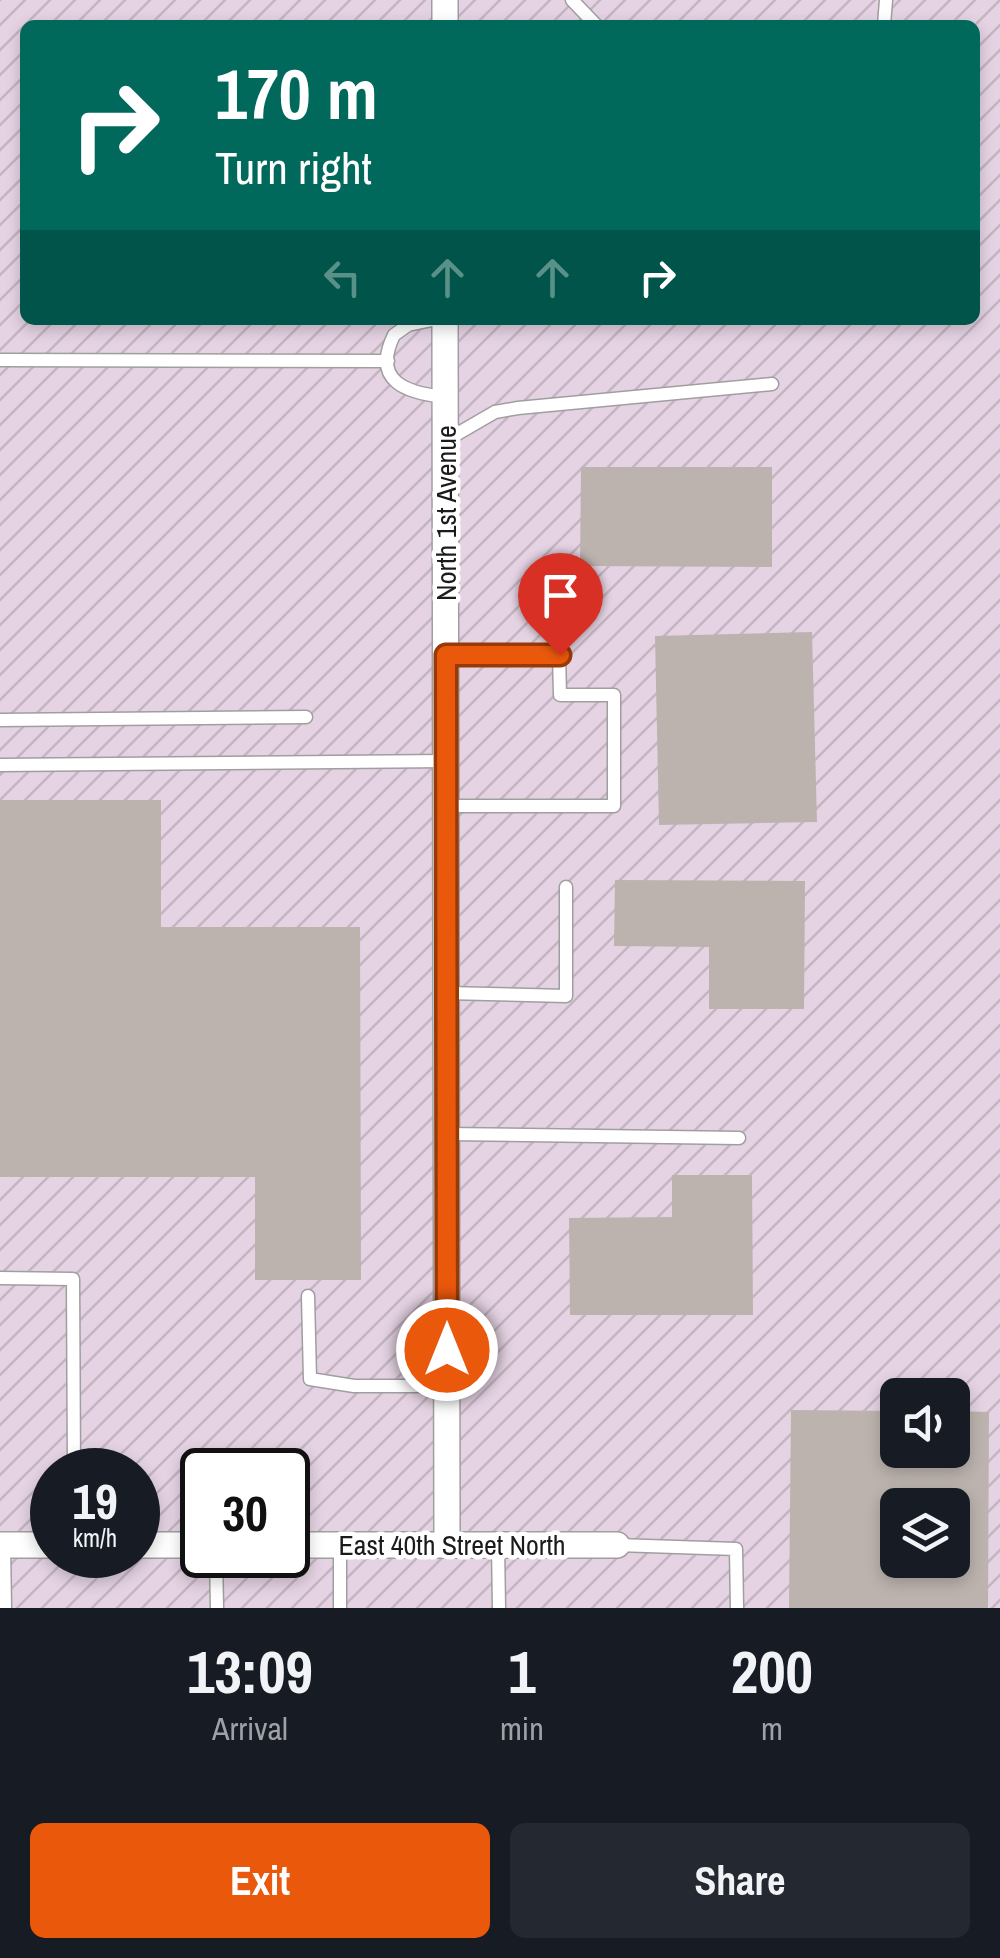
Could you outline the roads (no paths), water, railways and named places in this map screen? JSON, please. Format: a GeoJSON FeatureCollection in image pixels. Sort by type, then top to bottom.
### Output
{"type":"FeatureCollection","features":[{"type":"Feature","properties":{"kind":"street","name":"North 1st Avenue"},"geometry":{"type":"LineString","coordinates":[[445,325],[447,1545]]}},
{"type":"Feature","properties":{"kind":"street"},"geometry":{"type":"LineString","coordinates":[[2,1545],[30,1545]]}},
{"type":"Feature","properties":{"kind":"street","name":"East 40th Street North"},"geometry":{"type":"LineString","coordinates":[[310,1545],[617,1545]]}},
{"type":"Feature","properties":{"kind":"lane"},"geometry":{"type":"LineString","coordinates":[[572,0],[591,20]]}},
{"type":"Feature","properties":{"kind":"lane"},"geometry":{"type":"LineString","coordinates":[[408,325],[394,335],[388,361],[392,380],[402,389],[446,397]]}},
{"type":"Feature","properties":{"kind":"lane"},"geometry":{"type":"LineString","coordinates":[[0,360],[388,361]]}},
{"type":"Feature","properties":{"kind":"lane"},"geometry":{"type":"LineString","coordinates":[[446,441],[494,412],[772,384]]}},
{"type":"Feature","properties":{"kind":"lane"},"geometry":{"type":"LineString","coordinates":[[446,655],[560,655],[560,695],[614,694],[614,806],[446,806]]}},
{"type":"Feature","properties":{"kind":"lane"},"geometry":{"type":"LineString","coordinates":[[0,720],[306,717]]}},
{"type":"Feature","properties":{"kind":"lane"},"geometry":{"type":"LineString","coordinates":[[0,765],[446,761]]}},
{"type":"Feature","properties":{"kind":"lane"},"geometry":{"type":"LineString","coordinates":[[446,994],[566,996],[566,887]]}},
{"type":"Feature","properties":{"kind":"lane"},"geometry":{"type":"LineString","coordinates":[[446,1134],[739,1138]]}},
{"type":"Feature","properties":{"kind":"lane"},"geometry":{"type":"LineString","coordinates":[[0,1278],[73,1279],[74,1448]]}},
{"type":"Feature","properties":{"kind":"lane"},"geometry":{"type":"LineString","coordinates":[[308,1296],[310,1379],[354,1386],[447,1386]]}},
{"type":"Feature","properties":{"kind":"lane"},"geometry":{"type":"LineString","coordinates":[[2,1545],[5,1608]]}},
{"type":"Feature","properties":{"kind":"lane"},"geometry":{"type":"LineString","coordinates":[[340,1545],[340,1608]]}},
{"type":"Feature","properties":{"kind":"lane"},"geometry":{"type":"LineString","coordinates":[[498,1545],[499,1608]]}},
{"type":"Feature","properties":{"kind":"lane"},"geometry":{"type":"LineString","coordinates":[[617,1545],[736,1550],[737,1608]]}},
{"type":"Feature","properties":{"kind":"lane"},"geometry":{"type":"LineString","coordinates":[[216,1578],[217,1608]]}}]}
